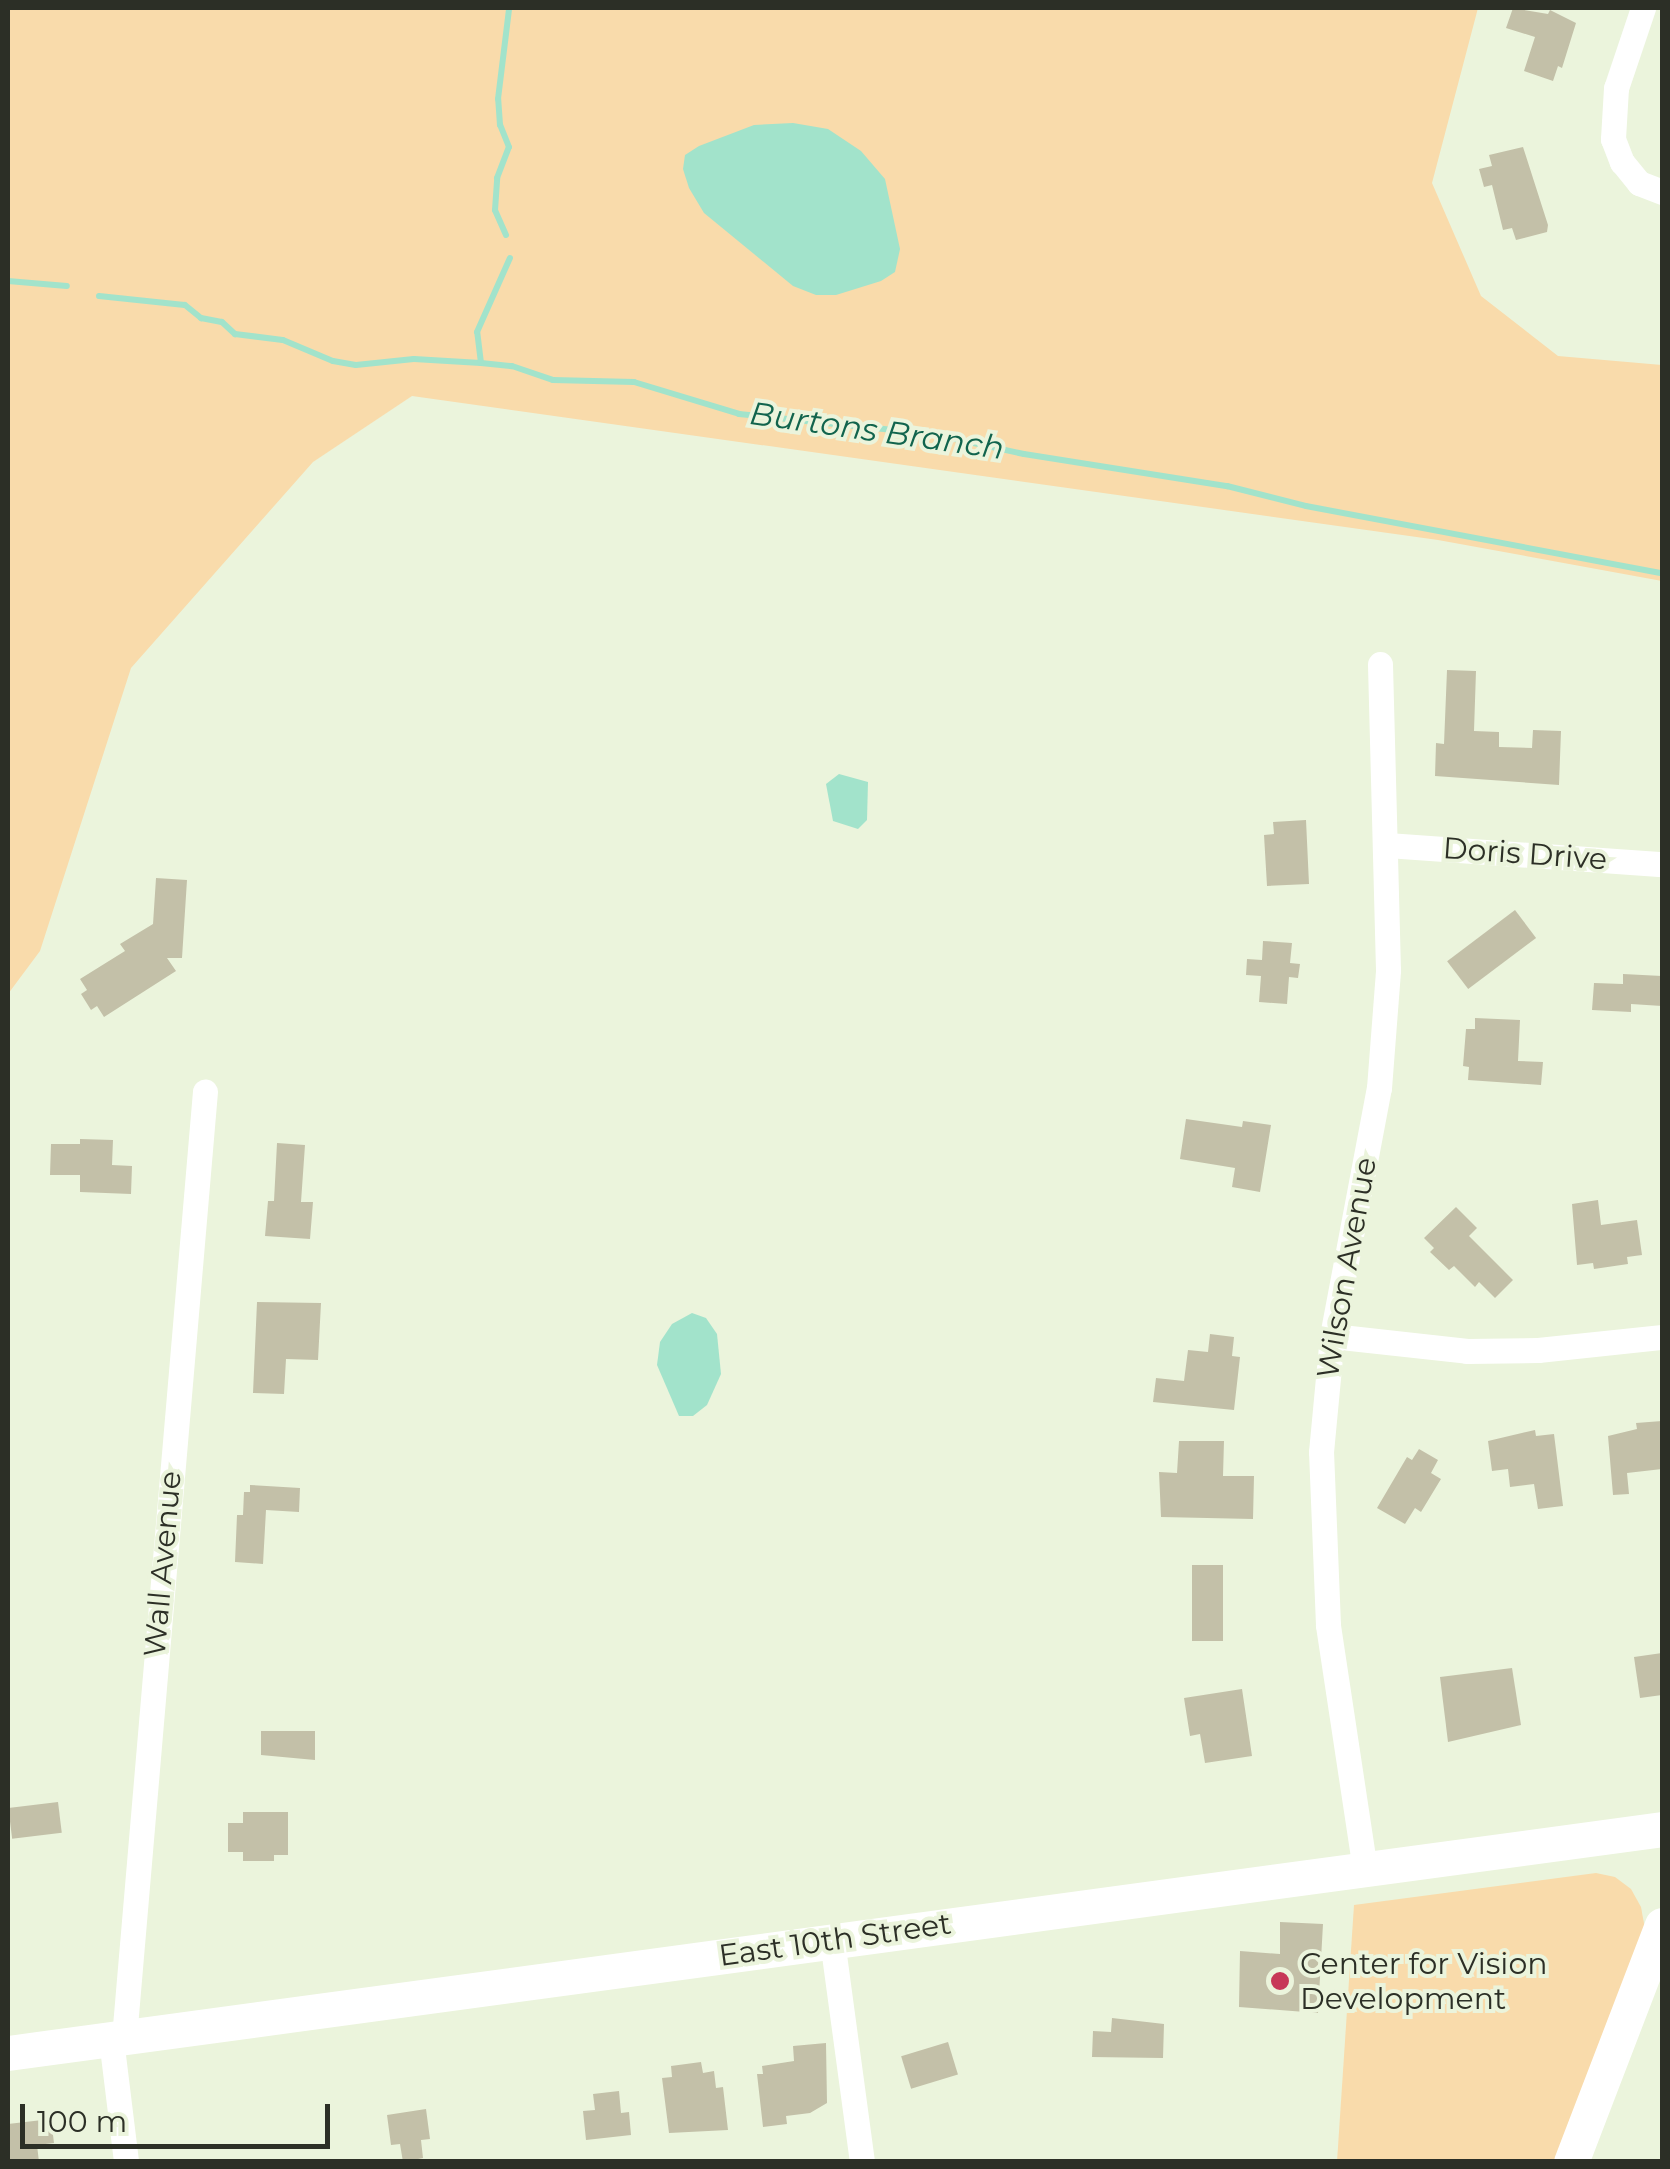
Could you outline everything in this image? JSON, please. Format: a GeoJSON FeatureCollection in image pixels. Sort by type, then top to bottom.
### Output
{"type":"FeatureCollection","features":[{"type":"Feature","properties":{"kind":"main road","name":"East 10th Street"},"geometry":{"type":"LineString","coordinates":[[8,2053],[1662,1829]]}},
{"type":"Feature","properties":{"kind":"main road"},"geometry":{"type":"LineString","coordinates":[[1571,2162],[1662,1924]]}},
{"type":"Feature","properties":{"kind":"street"},"geometry":{"type":"LineString","coordinates":[[1643,8],[1616,88],[1612,139],[1622,162],[1639,182],[1662,192]]}},
{"type":"Feature","properties":{"kind":"street","name":"Wilson Avenue"},"geometry":{"type":"LineString","coordinates":[[1365,1870],[1328,1624],[1321,1452],[1332,1336],[1378,1088],[1388,970],[1380,664]]}},
{"type":"Feature","properties":{"kind":"street","name":"Doris Drive"},"geometry":{"type":"LineString","coordinates":[[1387,844],[1662,864]]}},
{"type":"Feature","properties":{"kind":"street","name":"Wall Avenue"},"geometry":{"type":"LineString","coordinates":[[126,2162],[117,2039],[205,1091]]}},
{"type":"Feature","properties":{"kind":"street"},"geometry":{"type":"LineString","coordinates":[[1332,1336],[1467,1351],[1538,1350],[1662,1337]]}},
{"type":"Feature","properties":{"kind":"street"},"geometry":{"type":"LineString","coordinates":[[832,1940],[862,2162]]}},
{"type":"Feature","properties":{"kind":"shaded area"},"geometry":{"type":"Polygon","coordinates":[[[8,8],[1478,8],[1432,183],[1481,296],[1558,356],[1662,365],[1662,581],[1438,540],[412,396],[313,462],[131,668],[40,951],[8,994],[8,8]]]}},
{"type":"Feature","properties":{"kind":"shaded area"},"geometry":{"type":"Polygon","coordinates":[[[793,123],[828,129],[861,151],[885,179],[900,249],[895,272],[881,281],[836,295],[816,295],[793,286],[704,213],[689,188],[683,169],[685,155],[699,146],[754,125],[793,123]]]}},
{"type":"Feature","properties":{"kind":"shaded area"},"geometry":{"type":"Polygon","coordinates":[[[839,774],[868,782],[867,820],[858,829],[833,821],[826,784],[839,774]]]}},
{"type":"Feature","properties":{"kind":"shaded area"},"geometry":{"type":"Polygon","coordinates":[[[692,1313],[706,1318],[717,1334],[721,1374],[707,1405],[693,1416],[679,1416],[657,1365],[660,1342],[672,1324],[692,1313]]]}},
{"type":"Feature","properties":{"kind":"shaded area"},"geometry":{"type":"Polygon","coordinates":[[[1596,1873],[1615,1877],[1631,1889],[1641,1907],[1645,1929],[1555,2161],[1337,2162],[1354,1905],[1596,1873]]]}},
{"type":"Feature","properties":{"kind":"building"},"geometry":{"type":"Polygon","coordinates":[[[1513,8],[1548,14],[1550,10],[1576,23],[1562,68],[1558,66],[1553,81],[1524,71],[1535,37],[1506,28],[1513,8]]]}},
{"type":"Feature","properties":{"kind":"building"},"geometry":{"type":"Polygon","coordinates":[[[1523,147],[1548,225],[1547,232],[1516,240],[1512,228],[1503,230],[1492,185],[1484,187],[1479,169],[1492,166],[1489,155],[1523,147]]]}},
{"type":"Feature","properties":{"kind":"building"},"geometry":{"type":"Polygon","coordinates":[[[1447,670],[1476,671],[1474,731],[1499,732],[1499,747],[1532,748],[1533,730],[1561,731],[1559,785],[1435,776],[1436,743],[1444,744],[1447,670]]]}},
{"type":"Feature","properties":{"kind":"building"},"geometry":{"type":"Polygon","coordinates":[[[1306,820],[1309,884],[1267,886],[1264,835],[1274,834],[1273,822],[1306,820]]]}},
{"type":"Feature","properties":{"kind":"building"},"geometry":{"type":"Polygon","coordinates":[[[156,878],[187,880],[182,958],[167,958],[176,971],[104,1017],[97,1006],[91,1010],[81,994],[87,990],[80,979],[125,951],[120,944],[153,924],[156,878]]]}},
{"type":"Feature","properties":{"kind":"building"},"geometry":{"type":"Polygon","coordinates":[[[1515,910],[1536,938],[1468,989],[1447,961],[1515,910]]]}},
{"type":"Feature","properties":{"kind":"building"},"geometry":{"type":"Polygon","coordinates":[[[1263,941],[1292,943],[1290,963],[1300,964],[1298,978],[1289,977],[1287,1004],[1259,1002],[1261,976],[1246,975],[1247,959],[1262,960],[1263,941]]]}},
{"type":"Feature","properties":{"kind":"building"},"geometry":{"type":"Polygon","coordinates":[[[1623,974],[1662,976],[1662,1006],[1631,1004],[1631,1012],[1592,1010],[1594,983],[1623,984],[1623,974]]]}},
{"type":"Feature","properties":{"kind":"building"},"geometry":{"type":"Polygon","coordinates":[[[1475,1018],[1520,1020],[1518,1061],[1543,1062],[1541,1085],[1468,1080],[1469,1067],[1463,1066],[1466,1029],[1475,1029],[1475,1018]]]}},
{"type":"Feature","properties":{"kind":"building"},"geometry":{"type":"Polygon","coordinates":[[[1186,1119],[1242,1127],[1243,1121],[1271,1125],[1260,1192],[1232,1187],[1235,1168],[1180,1159],[1186,1119]]]}},
{"type":"Feature","properties":{"kind":"building"},"geometry":{"type":"Polygon","coordinates":[[[80,1139],[113,1140],[112,1165],[132,1166],[131,1194],[80,1192],[80,1175],[50,1175],[51,1144],[80,1144],[80,1139]]]}},
{"type":"Feature","properties":{"kind":"building"},"geometry":{"type":"Polygon","coordinates":[[[277,1143],[305,1145],[301,1202],[313,1202],[310,1239],[265,1236],[268,1201],[274,1201],[277,1143]]]}},
{"type":"Feature","properties":{"kind":"building"},"geometry":{"type":"Polygon","coordinates":[[[1598,1200],[1601,1225],[1637,1220],[1642,1255],[1627,1257],[1628,1264],[1594,1269],[1593,1263],[1577,1265],[1572,1204],[1598,1200]]]}},
{"type":"Feature","properties":{"kind":"building"},"geometry":{"type":"Polygon","coordinates":[[[1456,1207],[1477,1228],[1469,1236],[1513,1280],[1495,1298],[1479,1282],[1475,1287],[1454,1266],[1449,1270],[1430,1252],[1434,1248],[1424,1238],[1456,1207]]]}},
{"type":"Feature","properties":{"kind":"building"},"geometry":{"type":"Polygon","coordinates":[[[257,1302],[321,1303],[318,1360],[286,1359],[284,1394],[253,1393],[257,1302]]]}},
{"type":"Feature","properties":{"kind":"building"},"geometry":{"type":"Polygon","coordinates":[[[1210,1334],[1234,1337],[1232,1356],[1240,1357],[1234,1410],[1153,1402],[1156,1378],[1184,1381],[1188,1350],[1208,1352],[1210,1334]]]}},
{"type":"Feature","properties":{"kind":"building"},"geometry":{"type":"Polygon","coordinates":[[[1662,1421],[1662,1469],[1627,1473],[1629,1494],[1613,1495],[1608,1436],[1637,1429],[1636,1423],[1662,1421]]]}},
{"type":"Feature","properties":{"kind":"building"},"geometry":{"type":"Polygon","coordinates":[[[1535,1430],[1536,1436],[1554,1434],[1563,1506],[1538,1509],[1534,1484],[1510,1487],[1508,1469],[1492,1471],[1488,1441],[1535,1430]]]}},
{"type":"Feature","properties":{"kind":"building"},"geometry":{"type":"Polygon","coordinates":[[[1179,1441],[1224,1441],[1223,1476],[1254,1476],[1253,1519],[1161,1517],[1159,1472],[1177,1473],[1179,1441]]]}},
{"type":"Feature","properties":{"kind":"building"},"geometry":{"type":"Polygon","coordinates":[[[1419,1449],[1438,1460],[1431,1473],[1441,1479],[1421,1512],[1415,1508],[1405,1524],[1377,1508],[1407,1457],[1412,1460],[1419,1449]]]}},
{"type":"Feature","properties":{"kind":"building"},"geometry":{"type":"Polygon","coordinates":[[[250,1485],[300,1488],[299,1512],[266,1510],[263,1564],[235,1562],[237,1515],[243,1515],[244,1492],[250,1492],[250,1485]]]}},
{"type":"Feature","properties":{"kind":"building"},"geometry":{"type":"Polygon","coordinates":[[[1192,1565],[1223,1565],[1223,1641],[1192,1641],[1192,1565]]]}},
{"type":"Feature","properties":{"kind":"building"},"geometry":{"type":"Polygon","coordinates":[[[1662,1653],[1662,1695],[1640,1698],[1634,1657],[1662,1653]]]}},
{"type":"Feature","properties":{"kind":"building"},"geometry":{"type":"Polygon","coordinates":[[[1512,1668],[1521,1725],[1448,1742],[1440,1677],[1512,1668]]]}},
{"type":"Feature","properties":{"kind":"building"},"geometry":{"type":"Polygon","coordinates":[[[1242,1689],[1252,1756],[1205,1763],[1200,1734],[1190,1736],[1184,1698],[1242,1689]]]}},
{"type":"Feature","properties":{"kind":"building"},"geometry":{"type":"Polygon","coordinates":[[[261,1731],[315,1731],[315,1760],[261,1755],[261,1731]]]}},
{"type":"Feature","properties":{"kind":"building"},"geometry":{"type":"Polygon","coordinates":[[[58,1802],[62,1833],[12,1839],[8,1808],[58,1802]]]}},
{"type":"Feature","properties":{"kind":"building"},"geometry":{"type":"Polygon","coordinates":[[[243,1812],[288,1812],[288,1855],[274,1855],[274,1861],[243,1861],[243,1852],[228,1852],[228,1823],[243,1823],[243,1812]]]}},
{"type":"Feature","properties":{"kind":"building","name":"Center for Vision Development"},"geometry":{"type":"Polygon","coordinates":[[[1280,1922],[1323,1924],[1318,2013],[1239,2007],[1240,1951],[1280,1954],[1280,1922]]]}},
{"type":"Feature","properties":{"kind":"building"},"geometry":{"type":"Polygon","coordinates":[[[1112,2018],[1164,2024],[1163,2058],[1092,2057],[1093,2031],[1111,2032],[1112,2018]]]}},
{"type":"Feature","properties":{"kind":"building"},"geometry":{"type":"Polygon","coordinates":[[[948,2042],[958,2075],[911,2089],[901,2056],[948,2042]]]}},
{"type":"Feature","properties":{"kind":"building"},"geometry":{"type":"Polygon","coordinates":[[[826,2043],[827,2103],[810,2113],[786,2116],[787,2124],[763,2127],[757,2074],[763,2074],[762,2066],[794,2061],[793,2046],[826,2043]]]}},
{"type":"Feature","properties":{"kind":"building"},"geometry":{"type":"Polygon","coordinates":[[[701,2062],[703,2073],[714,2071],[716,2088],[723,2087],[728,2130],[669,2133],[662,2078],[672,2077],[671,2066],[701,2062]]]}},
{"type":"Feature","properties":{"kind":"building"},"geometry":{"type":"Polygon","coordinates":[[[619,2091],[621,2113],[629,2112],[631,2135],[586,2140],[583,2111],[595,2110],[593,2094],[619,2091]]]}},
{"type":"Feature","properties":{"kind":"building"},"geometry":{"type":"Polygon","coordinates":[[[426,2109],[430,2139],[421,2140],[423,2158],[403,2162],[400,2144],[391,2145],[387,2115],[426,2109]]]}},
{"type":"Feature","properties":{"kind":"building"},"geometry":{"type":"Polygon","coordinates":[[[51,2119],[54,2143],[37,2145],[39,2162],[8,2162],[8,2124],[51,2119]]]}},
{"type":"Feature","properties":{"kind":"waterway"},"geometry":{"type":"LineString","coordinates":[[506,235],[495,210],[497,178],[509,147],[500,125],[498,99],[509,10]]}},
{"type":"Feature","properties":{"kind":"waterway"},"geometry":{"type":"LineString","coordinates":[[481,363],[477,332],[510,258]]}},
{"type":"Feature","properties":{"kind":"waterway","name":"Burtons Branch"},"geometry":{"type":"LineString","coordinates":[[8,281],[67,286]]}},
{"type":"Feature","properties":{"kind":"waterway","name":"Burtons Branch"},"geometry":{"type":"LineString","coordinates":[[99,296],[185,305],[201,318],[222,322],[235,334],[283,340],[333,361],[356,365],[414,359],[481,363],[512,366],[553,380],[634,382],[739,414],[932,434],[1024,454],[1227,486],[1306,506],[1662,573]]}},
{"type":"Feature","properties":{"kind":"place","name":"Center for Vision Development"},"geometry":{"type":"Point","coordinates":[1280,1981]}}]}
